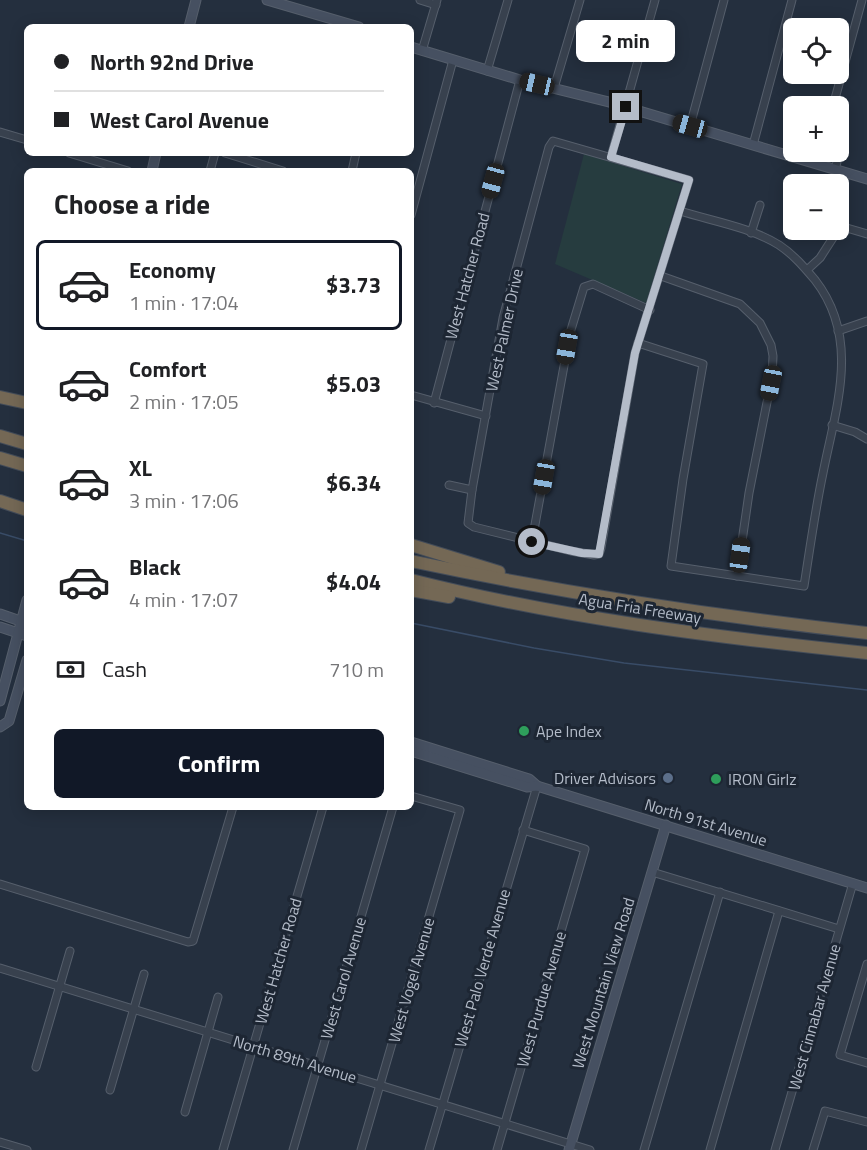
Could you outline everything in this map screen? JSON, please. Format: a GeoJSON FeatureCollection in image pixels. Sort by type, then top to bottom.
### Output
{"type":"FeatureCollection","features":[{"type":"Feature","properties":{"kind":"highway"},"geometry":{"type":"LineString","coordinates":[[0,397],[24,402]]}},
{"type":"Feature","properties":{"kind":"highway"},"geometry":{"type":"LineString","coordinates":[[0,436],[24,443]]}},
{"type":"Feature","properties":{"kind":"highway"},"geometry":{"type":"LineString","coordinates":[[0,458],[24,465]]}},
{"type":"Feature","properties":{"kind":"highway"},"geometry":{"type":"LineString","coordinates":[[0,501],[24,509]]}},
{"type":"Feature","properties":{"kind":"highway"},"geometry":{"type":"LineString","coordinates":[[414,546],[510,574],[679,610]]}},
{"type":"Feature","properties":{"kind":"highway","name":"Agua Fria Freeway"},"geometry":{"type":"LineString","coordinates":[[414,562],[491,578],[679,610],[867,633]]}},
{"type":"Feature","properties":{"kind":"highway","name":"Agua Fria Freeway"},"geometry":{"type":"LineString","coordinates":[[414,581],[566,613],[662,629],[867,653]]}},
{"type":"Feature","properties":{"kind":"highway"},"geometry":{"type":"LineString","coordinates":[[414,591],[532,612],[566,613]]}},
{"type":"Feature","properties":{"kind":"street"},"geometry":{"type":"LineString","coordinates":[[190,24],[196,0]]}},
{"type":"Feature","properties":{"kind":"street"},"geometry":{"type":"LineString","coordinates":[[267,0],[349,24]]}},
{"type":"Feature","properties":{"kind":"street"},"geometry":{"type":"LineString","coordinates":[[420,0],[437,2],[422,51]]}},
{"type":"Feature","properties":{"kind":"street"},"geometry":{"type":"LineString","coordinates":[[487,71],[508,0]]}},
{"type":"Feature","properties":{"kind":"street"},"geometry":{"type":"LineString","coordinates":[[554,88],[580,0]]}},
{"type":"Feature","properties":{"kind":"street"},"geometry":{"type":"LineString","coordinates":[[650,310],[593,284],[584,287],[570,333],[532,542],[582,553],[599,554],[638,343],[650,310],[661,276],[689,180],[611,157],[655,0]]}},
{"type":"Feature","properties":{"kind":"street"},"geometry":{"type":"LineString","coordinates":[[690,126],[724,0]]}},
{"type":"Feature","properties":{"kind":"street"},"geometry":{"type":"LineString","coordinates":[[753,145],[792,0]]}},
{"type":"Feature","properties":{"kind":"street"},"geometry":{"type":"LineString","coordinates":[[836,96],[862,0]]}},
{"type":"Feature","properties":{"kind":"street"},"geometry":{"type":"LineString","coordinates":[[414,48],[487,71],[626,107],[867,179]]}},
{"type":"Feature","properties":{"kind":"street"},"geometry":{"type":"LineString","coordinates":[[414,204],[453,60]]}},
{"type":"Feature","properties":{"kind":"street","name":"West Hatcher Road"},"geometry":{"type":"LineString","coordinates":[[434,403],[520,80]]}},
{"type":"Feature","properties":{"kind":"street"},"geometry":{"type":"LineString","coordinates":[[0,132],[24,139]]}},
{"type":"Feature","properties":{"kind":"street","name":"West Palmer Drive"},"geometry":{"type":"LineString","coordinates":[[532,542],[474,527],[468,523],[505,311],[549,147],[553,141],[611,157]]}},
{"type":"Feature","properties":{"kind":"street"},"geometry":{"type":"LineString","coordinates":[[79,156],[118,168]]}},
{"type":"Feature","properties":{"kind":"street"},"geometry":{"type":"LineString","coordinates":[[234,156],[272,168]]}},
{"type":"Feature","properties":{"kind":"street"},"geometry":{"type":"LineString","coordinates":[[835,169],[837,162]]}},
{"type":"Feature","properties":{"kind":"street"},"geometry":{"type":"LineString","coordinates":[[751,232],[760,205]]}},
{"type":"Feature","properties":{"kind":"street"},"geometry":{"type":"LineString","coordinates":[[638,343],[703,364],[683,478],[671,566],[804,586],[815,511],[843,368],[838,331],[826,297],[807,270],[778,245],[751,232],[680,211]]}},
{"type":"Feature","properties":{"kind":"street"},"geometry":{"type":"LineString","coordinates":[[849,230],[867,234]]}},
{"type":"Feature","properties":{"kind":"street"},"geometry":{"type":"LineString","coordinates":[[807,270],[820,258],[831,240]]}},
{"type":"Feature","properties":{"kind":"street"},"geometry":{"type":"LineString","coordinates":[[661,276],[734,301],[750,312],[766,332],[773,356],[772,376],[749,493],[737,576]]}},
{"type":"Feature","properties":{"kind":"street"},"geometry":{"type":"LineString","coordinates":[[838,331],[867,321]]}},
{"type":"Feature","properties":{"kind":"street"},"geometry":{"type":"LineString","coordinates":[[414,396],[486,416]]}},
{"type":"Feature","properties":{"kind":"street"},"geometry":{"type":"LineString","coordinates":[[832,425],[855,432],[867,439]]}},
{"type":"Feature","properties":{"kind":"street"},"geometry":{"type":"LineString","coordinates":[[449,485],[472,490]]}},
{"type":"Feature","properties":{"kind":"street"},"geometry":{"type":"LineString","coordinates":[[0,614],[24,622]]}},
{"type":"Feature","properties":{"kind":"street"},"geometry":{"type":"LineString","coordinates":[[0,627],[23,634],[0,701]]}},
{"type":"Feature","properties":{"kind":"street"},"geometry":{"type":"LineString","coordinates":[[0,727],[9,721],[24,670]]}},
{"type":"Feature","properties":{"kind":"street","name":"North 91st Avenue"},"geometry":{"type":"LineString","coordinates":[[414,743],[440,756],[527,787],[537,786],[867,888]]}},
{"type":"Feature","properties":{"kind":"street","name":"North 91st Avenue"},"geometry":{"type":"LineString","coordinates":[[414,752],[440,756]]}},
{"type":"Feature","properties":{"kind":"street","name":"West Palo Verde Avenue"},"geometry":{"type":"LineString","coordinates":[[429,1150],[537,786]]}},
{"type":"Feature","properties":{"kind":"street","name":"West Vogel Avenue"},"geometry":{"type":"LineString","coordinates":[[361,1150],[460,810],[414,797]]}},
{"type":"Feature","properties":{"kind":"street"},"geometry":{"type":"LineString","coordinates":[[0,884],[179,939],[193,941],[232,810]]}},
{"type":"Feature","properties":{"kind":"street","name":"West Hatcher Road"},"geometry":{"type":"LineString","coordinates":[[223,1150],[322,810]]}},
{"type":"Feature","properties":{"kind":"street","name":"West Carol Avenue"},"geometry":{"type":"LineString","coordinates":[[293,1150],[392,810]]}},
{"type":"Feature","properties":{"kind":"street","name":"West Mountain View Road"},"geometry":{"type":"LineString","coordinates":[[570,1147],[666,825]]}},
{"type":"Feature","properties":{"kind":"street","name":"West Purdue Avenue"},"geometry":{"type":"LineString","coordinates":[[497,1150],[585,849],[523,830]]}},
{"type":"Feature","properties":{"kind":"street"},"geometry":{"type":"LineString","coordinates":[[652,872],[839,929]]}},
{"type":"Feature","properties":{"kind":"street","name":"West Cinnabar Avenue"},"geometry":{"type":"LineString","coordinates":[[775,1150],[853,883]]}},
{"type":"Feature","properties":{"kind":"street"},"geometry":{"type":"LineString","coordinates":[[644,1150],[720,892]]}},
{"type":"Feature","properties":{"kind":"street"},"geometry":{"type":"LineString","coordinates":[[710,1150],[779,911]]}},
{"type":"Feature","properties":{"kind":"street"},"geometry":{"type":"LineString","coordinates":[[36,1067],[70,951]]}},
{"type":"Feature","properties":{"kind":"street"},"geometry":{"type":"LineString","coordinates":[[867,964],[840,1055],[867,1063]]}},
{"type":"Feature","properties":{"kind":"street","name":"North 89th Avenue"},"geometry":{"type":"LineString","coordinates":[[0,968],[505,1124],[570,1147],[590,1150]]}},
{"type":"Feature","properties":{"kind":"street"},"geometry":{"type":"LineString","coordinates":[[110,1090],[144,974]]}},
{"type":"Feature","properties":{"kind":"street"},"geometry":{"type":"LineString","coordinates":[[185,1112],[218,997]]}},
{"type":"Feature","properties":{"kind":"street"},"geometry":{"type":"LineString","coordinates":[[813,1150],[825,1111],[867,1122]]}},
{"type":"Feature","properties":{"kind":"street"},"geometry":{"type":"LineString","coordinates":[[0,1142],[27,1150]]}},
{"type":"Feature","properties":{"kind":"green space"},"geometry":{"type":"Polygon","coordinates":[[[584,154],[682,184],[646,303],[555,264],[584,154]]]}},
{"type":"Feature","properties":{"kind":"waterway"},"geometry":{"type":"LineString","coordinates":[[0,533],[24,540]]}},
{"type":"Feature","properties":{"kind":"waterway"},"geometry":{"type":"LineString","coordinates":[[414,624],[534,648],[624,663],[867,690]]}},
{"type":"Feature","properties":{"kind":"place","name":"Ape Index"},"geometry":{"type":"Point","coordinates":[524,731]}},
{"type":"Feature","properties":{"kind":"place","name":"Driver Advisors"},"geometry":{"type":"Point","coordinates":[668,778]}},
{"type":"Feature","properties":{"kind":"place","name":"IRON Girlz"},"geometry":{"type":"Point","coordinates":[716,779]}},
{"type":"Feature","properties":{"kind":"route"},"geometry":{"type":"LineString","coordinates":[[532,542],[582,553],[599,554],[635,353],[661,276],[689,180],[611,157],[626,107]]}}]}
